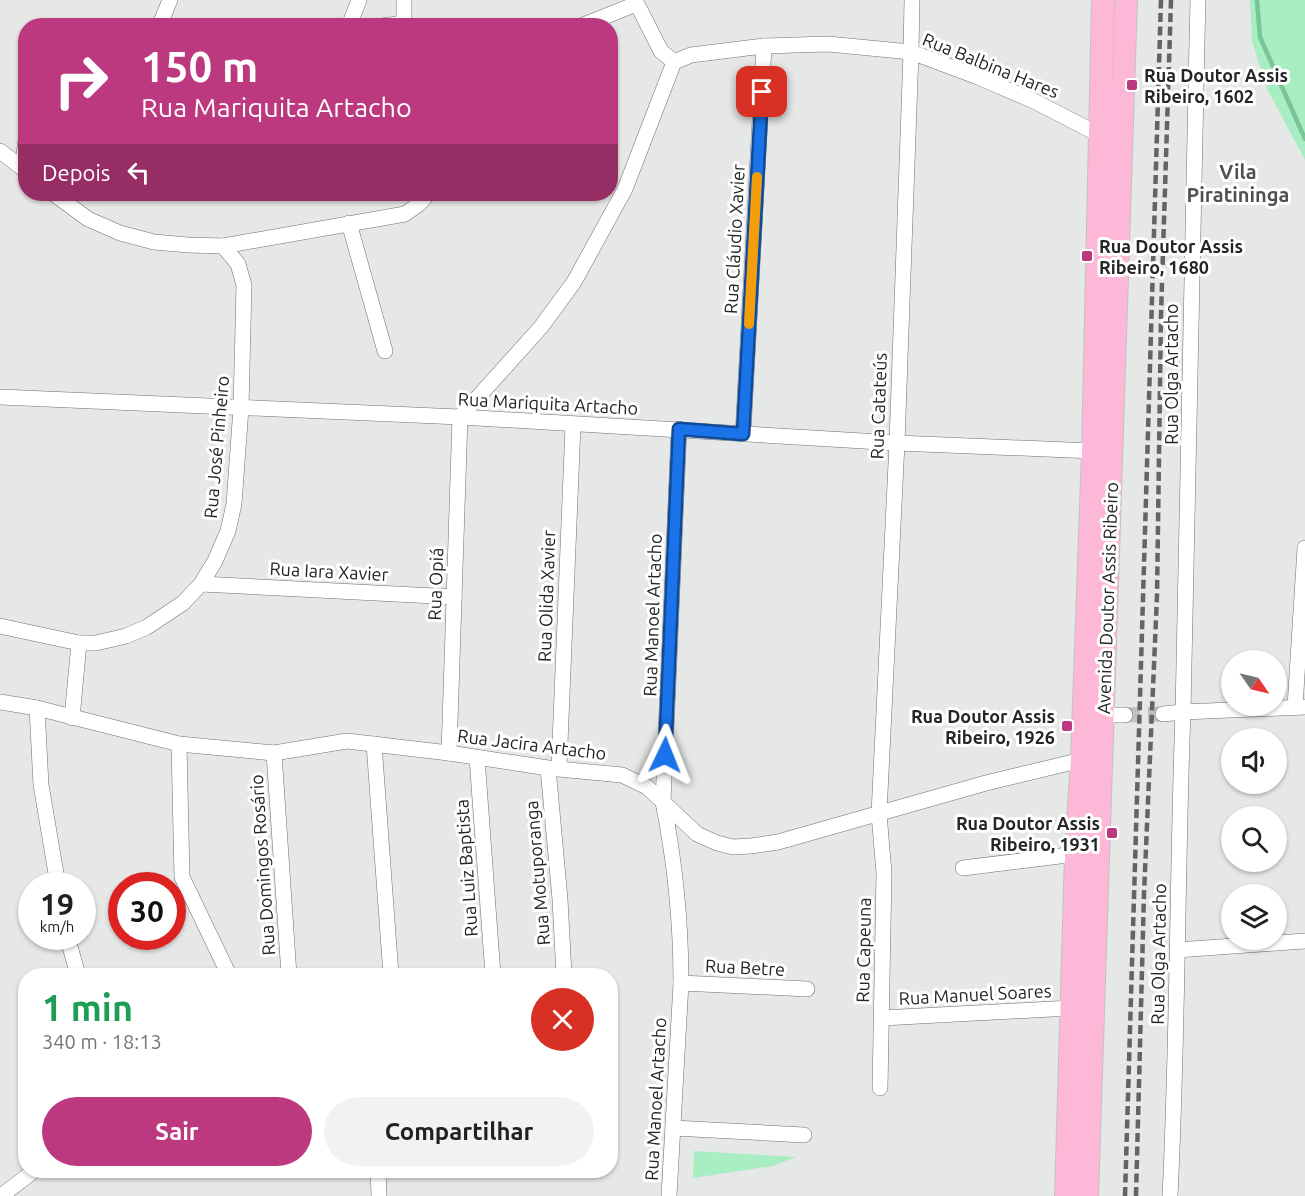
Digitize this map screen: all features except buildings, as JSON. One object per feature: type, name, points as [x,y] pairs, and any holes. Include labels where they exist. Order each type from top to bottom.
[{"type":"main road","name":"Avenida Doutor Assis Ribeiro","points":[[1087,1196],[1093,451],[1102,0]]},
{"type":"main road","name":"Avenida Doutor Assis Ribeiro","points":[[1066,1196],[1076,854],[1092,757],[1102,715],[1126,0]]},
{"type":"main road","points":[[1098,134],[1116,153],[1122,164]]},
{"type":"street","points":[[163,18],[170,0]]},
{"type":"street","points":[[352,18],[359,0]]},
{"type":"street","points":[[404,0],[404,18]]},
{"type":"street","name":"Rua Catateús","points":[[879,814],[897,443],[912,0]]},
{"type":"street","name":"Rua Olga Artacho","points":[[1170,1196],[1175,1101],[1191,443],[1198,0]]},
{"type":"street","points":[[460,417],[541,327],[574,282],[625,189],[674,62],[661,51],[635,2],[599,18]]},
{"type":"street","name":"Rua Balbina Hares","points":[[674,62],[691,55],[764,46],[828,44],[911,52],[978,76],[1036,102],[1098,134]]},
{"type":"street","name":"Rua Cláudio Xavier","points":[[743,434],[764,46]]},
{"type":"street","points":[[0,151],[18,166]]},
{"type":"street","points":[[64,201],[88,219],[120,233],[154,242],[223,246],[405,214],[422,201]]},
{"type":"street","points":[[349,223],[385,351]]},
{"type":"street","name":"Rua José Pinheiro","points":[[0,626],[79,643],[96,643],[126,636],[147,627],[183,603],[201,584],[215,561],[228,531],[234,504],[241,408],[244,285],[238,264],[223,246]]},
{"type":"street","name":"Rua Mariquita Artacho","points":[[0,397],[460,417],[897,443],[1093,451]]},
{"type":"street","name":"Rua Opiá","points":[[449,753],[460,417]]},
{"type":"street","name":"Rua Olida Xavier","points":[[553,768],[573,424]]},
{"type":"street","name":"Rua Manoel Artacho","points":[[669,1196],[681,951],[674,859],[663,802],[679,429]]},
{"type":"street","points":[[1163,714],[1300,707],[1305,548]]},
{"type":"street","name":"Rua Iara Xavier","points":[[201,584],[454,597]]},
{"type":"street","points":[[72,718],[79,643]]},
{"type":"street","name":"Rua Jacira Artacho","points":[[0,702],[37,708],[178,744],[274,753],[347,741],[622,775],[647,787],[697,834],[733,847],[778,842],[986,783],[1092,757]]},
{"type":"street","points":[[37,708],[41,785],[56,872]]},
{"type":"street","points":[[1102,715],[1125,715]]},
{"type":"street","points":[[178,744],[182,877],[226,968]]},
{"type":"street","points":[[374,744],[390,968]]},
{"type":"street","name":"Rua Domingos Rosário","points":[[274,753],[289,968]]},
{"type":"street","name":"Rua Luiz Baptista","points":[[477,758],[492,968]]},
{"type":"street","name":"Rua Motuporanga","points":[[553,768],[564,968]]},
{"type":"street","name":"Rua Capeuna","points":[[879,814],[884,873],[880,1088]]},
{"type":"street","points":[[963,868],[1076,854]]},
{"type":"street","points":[[1177,950],[1305,941]]},
{"type":"street","points":[[71,950],[76,968]]},
{"type":"street","name":"Rua Betre","points":[[681,983],[807,989]]},
{"type":"street","name":"Rua Manuel Soares","points":[[882,1018],[1071,1008]]},
{"type":"street","points":[[674,1128],[804,1135]]},
{"type":"street","points":[[1,1196],[25,1178]]},
{"type":"street","points":[[379,1178],[380,1196]]},
{"type":"green space","points":[[1250,0],[1305,0],[1305,160],[1267,89],[1252,41]]},
{"type":"green space","points":[[694,1151],[796,1157],[773,1166],[693,1178]]},
{"type":"waterway","points":[[1257,0],[1260,37],[1305,139]]},
{"type":"tunnel","points":[[1125,715],[1163,714]]},
{"type":"railway","points":[[1125,1196],[1161,0]]},
{"type":"railway","points":[[1136,1196],[1144,894],[1157,596],[1161,315],[1171,0]]},
{"type":"slow traffic","points":[[749,324],[757,177]]},
{"type":"place","name":"Rua Doutor Assis Ribeiro, 1602","points":[[1132,85]]},
{"type":"place","name":"Rua Doutor Assis Ribeiro, 1680","points":[[1087,256]]},
{"type":"place","name":"Rua Doutor Assis Ribeiro, 1926","points":[[1067,726]]},
{"type":"place","name":"Rua Doutor Assis Ribeiro, 1931","points":[[1112,833]]},
{"type":"district","name":"Vila Piratininga","points":[[1238,182]]},
{"type":"route","points":[[665,755],[679,429],[743,434],[762,92]]}]
